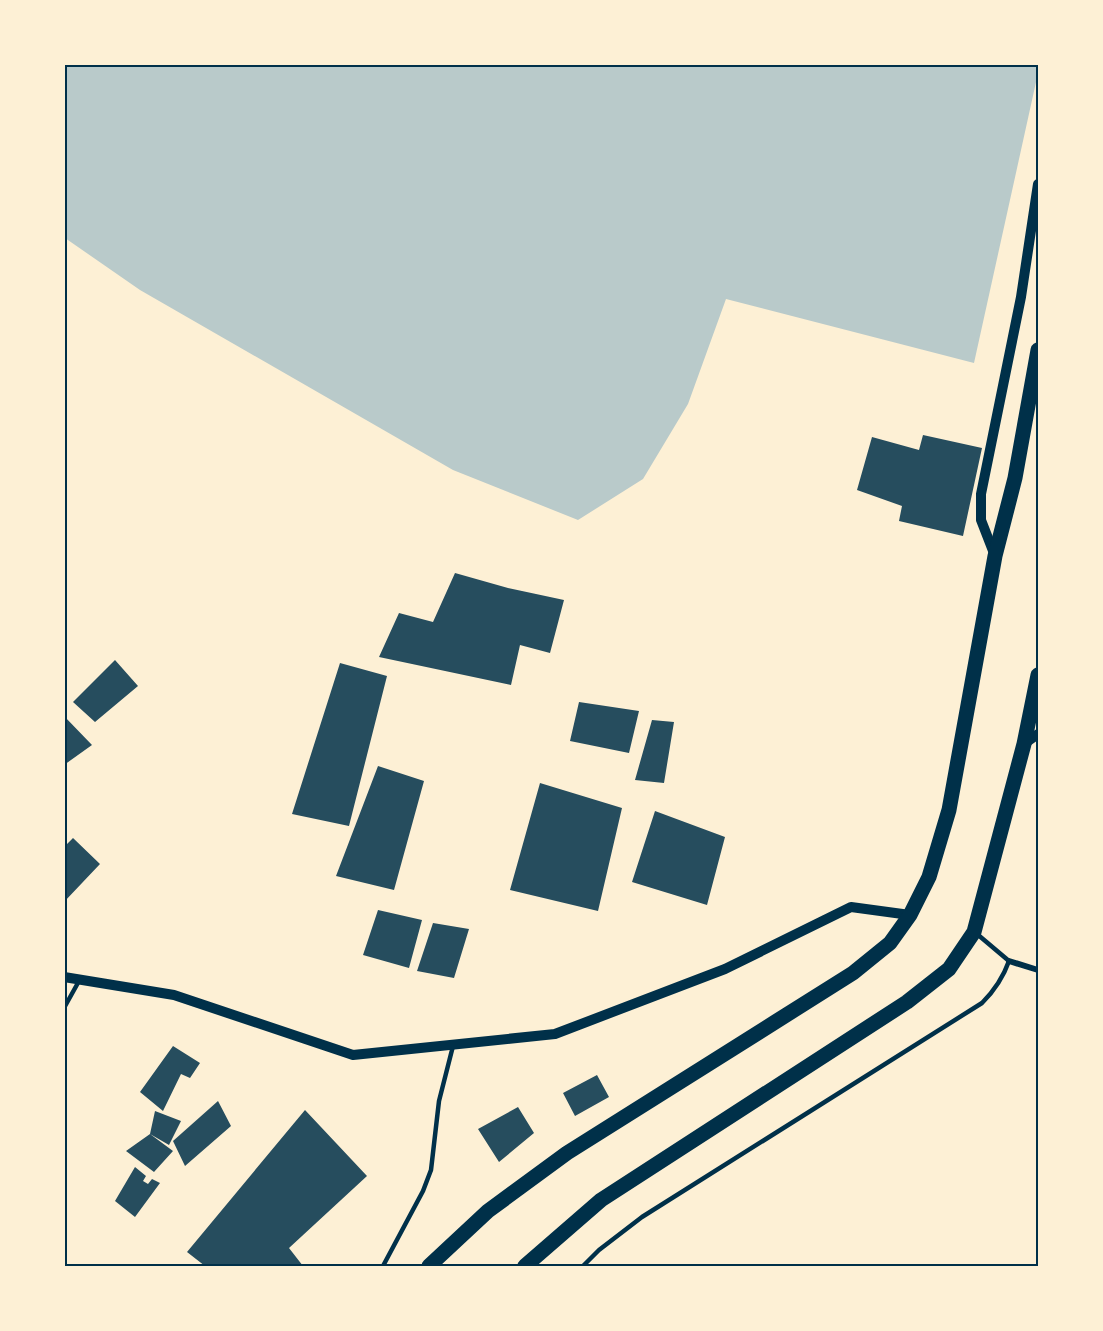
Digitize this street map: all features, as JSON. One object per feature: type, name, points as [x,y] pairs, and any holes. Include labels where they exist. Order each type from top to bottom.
[{"type":"main road","points":[[429,1266],[488,1211],[567,1154],[854,973],[890,943],[910,915],[929,877],[949,810],[995,556],[1015,478],[1038,350]]},
{"type":"main road","points":[[525,1266],[601,1200],[907,1002],[949,969],[974,932],[1024,744],[1037,680]]},
{"type":"street","points":[[995,556],[981,520],[981,494],[1021,297],[1038,184]]},
{"type":"street","points":[[1024,744],[1038,734]]},
{"type":"street","points":[[64,977],[174,995],[353,1054],[555,1034],[725,969],[851,907],[910,915]]},
{"type":"street","points":[[1009,961],[1038,970]]},
{"type":"lane","points":[[583,1266],[599,1250],[642,1217],[982,1003],[995,990],[1004,976],[1009,961],[974,932]]},
{"type":"lane","points":[[64,1008],[80,980]]},
{"type":"lane","points":[[383,1266],[423,1191],[431,1170],[439,1101],[454,1044]]},
{"type":"shaded area","points":[[65,64],[1038,64],[1038,73],[974,363],[726,299],[688,404],[643,479],[578,520],[453,470],[140,290],[65,238]]},
{"type":"building","points":[[923,435],[982,448],[963,536],[899,521],[902,506],[857,490],[872,437],[919,450]]},
{"type":"building","points":[[455,573],[508,588],[564,600],[550,653],[520,645],[511,685],[379,657],[399,613],[433,622]]},
{"type":"building","points":[[115,660],[138,686],[95,722],[73,702]]},
{"type":"building","points":[[340,663],[387,676],[349,826],[292,814]]},
{"type":"building","points":[[579,702],[639,711],[629,753],[570,741]]},
{"type":"building","points":[[64,716],[92,745],[64,765]]},
{"type":"building","points":[[652,720],[674,722],[664,783],[635,780]]},
{"type":"building","points":[[378,766],[424,781],[394,890],[336,876]]},
{"type":"building","points":[[540,783],[622,808],[598,911],[510,890]]},
{"type":"building","points":[[655,811],[725,837],[707,905],[632,882]]},
{"type":"building","points":[[73,838],[100,864],[64,902],[64,847]]},
{"type":"building","points":[[378,910],[422,920],[409,968],[363,955]]},
{"type":"building","points":[[433,923],[469,929],[454,978],[417,971]]},
{"type":"building","points":[[173,1046],[200,1063],[190,1078],[181,1074],[163,1111],[140,1092]]},
{"type":"building","points":[[597,1075],[609,1097],[575,1116],[563,1093]]},
{"type":"building","points":[[218,1101],[231,1126],[185,1166],[173,1141]]},
{"type":"building","points":[[518,1107],[534,1133],[499,1162],[478,1129]]},
{"type":"building","points":[[305,1110],[367,1176],[289,1248],[303,1266],[205,1266],[187,1252]]},
{"type":"building","points":[[155,1111],[181,1121],[169,1145],[150,1134]]},
{"type":"building","points":[[150,1134],[173,1151],[154,1172],[126,1151]]},
{"type":"building","points":[[135,1167],[146,1176],[143,1181],[148,1184],[152,1179],[160,1183],[135,1217],[115,1201]]}]
